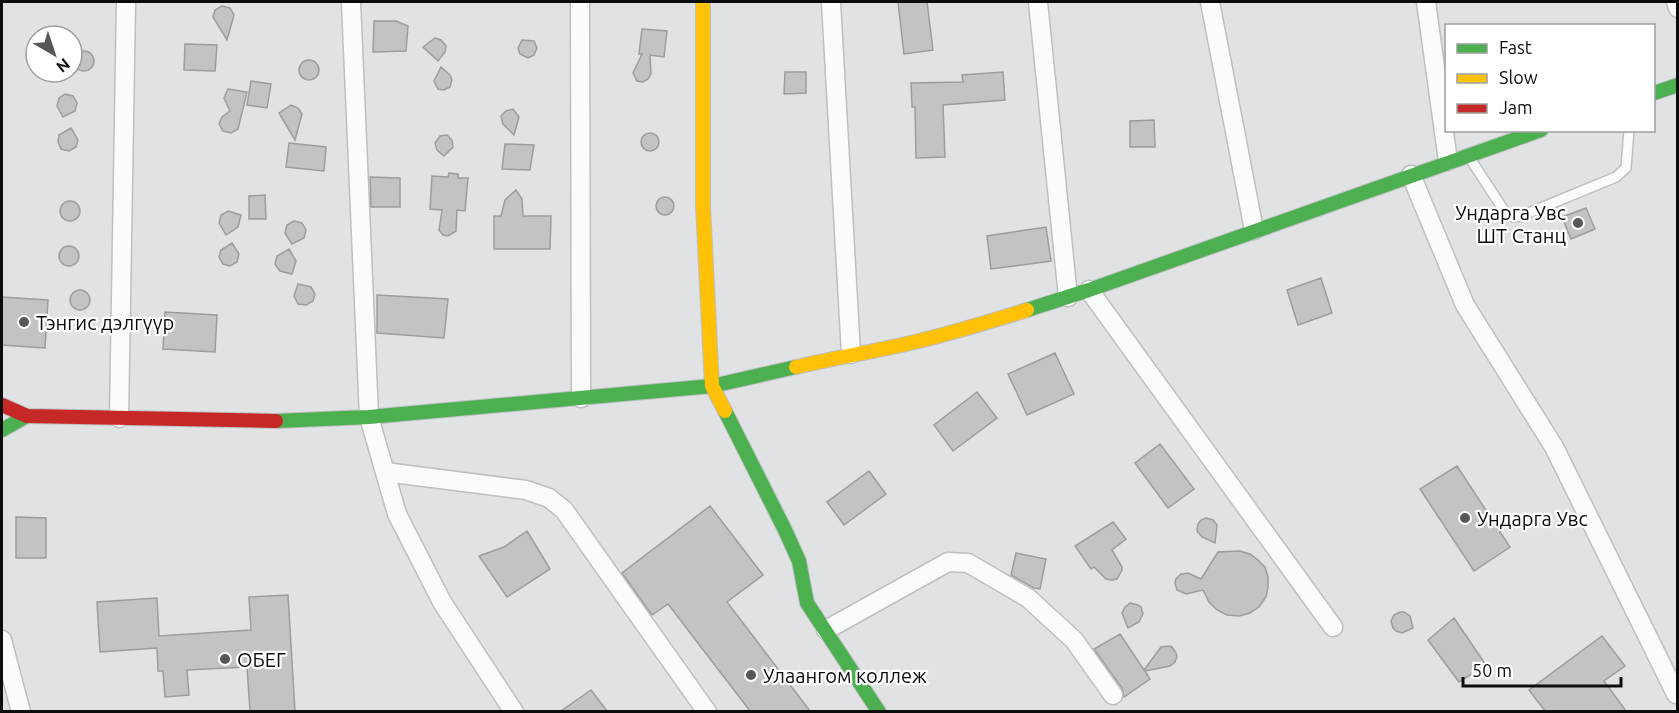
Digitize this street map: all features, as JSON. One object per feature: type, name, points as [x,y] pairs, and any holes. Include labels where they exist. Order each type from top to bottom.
[{"type":"street","points":[[119,418],[126,2]]},
{"type":"street","points":[[351,2],[369,417],[398,514],[442,602],[514,711]]},
{"type":"street","points":[[580,2],[581,398]]},
{"type":"street","points":[[703,2],[703,205],[712,386],[800,561],[807,603],[879,711]]},
{"type":"street","points":[[831,2],[851,354]]},
{"type":"street","points":[[1038,2],[1068,297]]},
{"type":"street","points":[[1210,2],[1254,231]]},
{"type":"street","points":[[1426,2],[1448,161]]},
{"type":"street","points":[[1676,2],[1677,8]]},
{"type":"street","points":[[1655,92],[1677,85]]},
{"type":"street","points":[[2,405],[27,416],[290,421],[369,417],[712,386],[921,340],[986,323],[1089,291],[1448,161],[1536,132]]},
{"type":"street","points":[[1410,175],[1465,305],[1554,447],[1676,694]]},
{"type":"street","points":[[1089,291],[1333,627]]},
{"type":"street","points":[[2,430],[27,416]]},
{"type":"street","points":[[385,472],[526,490],[549,498],[564,510],[706,711]]},
{"type":"street","points":[[826,630],[948,562],[968,563],[1036,605],[1074,640],[1113,695]]},
{"type":"street","points":[[2,640],[21,711]]},
{"type":"lane","points":[[1468,155],[1507,215],[1521,216],[1617,177],[1626,168],[1629,132]]},
{"type":"building","points":[[898,2],[927,2],[933,50],[904,54]]},
{"type":"building","points":[[222,6],[230,8],[234,15],[227,40],[213,17],[215,10]]},
{"type":"building","points":[[374,21],[396,21],[408,26],[406,51],[373,52]]},
{"type":"building","points":[[642,29],[667,31],[664,57],[650,55],[651,74],[643,82],[637,81],[633,73],[642,54],[639,54]]},
{"type":"building","points":[[435,38],[441,40],[446,46],[445,52],[438,61],[423,47]]},
{"type":"building","points":[[522,40],[534,41],[537,48],[534,55],[528,58],[520,54],[518,48]]},
{"type":"building","points":[[185,44],[217,45],[215,71],[184,70]]},
{"type":"building","points":[[84,51],[93,57],[93,65],[84,71]]},
{"type":"building","points":[[309,60],[316,63],[319,70],[316,77],[309,80],[302,77],[299,70],[302,63]]},
{"type":"building","points":[[441,67],[452,80],[450,87],[444,90],[438,89],[434,81]]},
{"type":"building","points":[[785,72],[806,72],[806,93],[784,94]]},
{"type":"building","points":[[1003,72],[1005,100],[943,105],[945,157],[916,158],[915,107],[912,107],[911,83],[963,82],[962,75]]},
{"type":"building","points":[[251,81],[271,84],[267,108],[247,105]]},
{"type":"building","points":[[228,89],[247,92],[238,129],[231,133],[223,131],[219,124],[222,117],[230,111],[224,98]]},
{"type":"building","points":[[65,94],[73,96],[77,103],[75,111],[63,117],[57,106],[59,98]]},
{"type":"building","points":[[291,105],[298,108],[302,114],[295,140],[279,113]]},
{"type":"building","points":[[513,109],[519,117],[514,135],[503,124],[501,116]]},
{"type":"building","points":[[1154,120],[1155,147],[1130,147],[1130,121]]},
{"type":"building","points":[[71,128],[78,140],[76,147],[69,151],[61,149],[58,142],[59,135]]},
{"type":"building","points":[[650,133],[656,136],[659,142],[656,148],[650,151],[644,148],[641,142],[644,136]]},
{"type":"building","points":[[447,135],[452,140],[453,147],[444,156],[437,150],[435,143],[440,136]]},
{"type":"building","points":[[289,143],[326,147],[324,171],[286,167]]},
{"type":"building","points":[[505,144],[534,145],[530,170],[502,169]]},
{"type":"building","points":[[449,173],[458,174],[458,178],[468,178],[465,211],[457,210],[456,231],[448,236],[443,235],[439,230],[442,210],[430,209],[432,176],[448,177]]},
{"type":"building","points":[[370,177],[400,178],[400,207],[371,207]]},
{"type":"building","points":[[516,190],[522,199],[523,216],[551,216],[550,249],[494,249],[494,216],[501,216],[505,200]]},
{"type":"building","points":[[265,195],[266,219],[249,219],[249,196]]},
{"type":"building","points":[[665,197],[671,200],[674,206],[671,212],[665,215],[659,212],[656,206],[659,200]]},
{"type":"building","points":[[70,201],[77,204],[80,211],[77,218],[70,221],[63,218],[60,211],[63,204]]},
{"type":"building","name":"Ундарга Увс ШТ Станц","points":[[1586,208],[1595,229],[1571,239],[1562,217]]},
{"type":"building","points":[[228,211],[241,215],[238,227],[226,235],[219,223],[221,215]]},
{"type":"building","points":[[294,221],[302,223],[306,230],[304,238],[292,244],[285,233],[287,225]]},
{"type":"building","points":[[1046,227],[1051,261],[991,269],[987,236]]},
{"type":"building","points":[[232,243],[239,254],[237,262],[230,266],[223,264],[219,257],[221,250]]},
{"type":"building","points":[[69,246],[76,249],[79,256],[76,263],[69,266],[62,263],[59,256],[62,249]]},
{"type":"building","points":[[289,249],[296,261],[292,274],[280,271],[275,264],[277,256]]},
{"type":"building","points":[[1321,278],[1332,313],[1298,325],[1287,290]]},
{"type":"building","points":[[298,284],[311,287],[315,294],[313,301],[306,305],[298,304],[294,296]]},
{"type":"building","points":[[80,290],[87,293],[90,300],[87,307],[80,310],[73,307],[70,300],[73,293]]},
{"type":"building","points":[[377,295],[448,299],[444,338],[377,333]]},
{"type":"building","name":"Тэнгис дэлгүүр","points":[[2,297],[48,300],[45,348],[2,345]]},
{"type":"building","points":[[165,312],[217,315],[215,352],[163,349]]},
{"type":"building","points":[[1055,353],[1074,394],[1027,415],[1008,374]]},
{"type":"building","points":[[977,392],[997,418],[953,451],[934,425]]},
{"type":"building","points":[[1160,444],[1194,489],[1168,508],[1135,463]]},
{"type":"building","name":"Ундарга Увс","points":[[1457,466],[1510,547],[1474,571],[1420,489]]},
{"type":"building","points":[[869,471],[886,494],[844,525],[827,502]]},
{"type":"building","points":[[710,506],[763,575],[727,602],[810,711],[750,711],[668,604],[652,615],[622,573]]},
{"type":"building","points":[[16,517],[46,518],[46,558],[16,558]]},
{"type":"building","points":[[1206,518],[1213,520],[1217,525],[1215,543],[1202,537],[1197,531],[1198,524]]},
{"type":"building","points":[[1113,522],[1126,539],[1112,550],[1122,570],[1117,579],[1112,580],[1106,579],[1094,567],[1091,569],[1075,546]]},
{"type":"building","points":[[527,531],[550,569],[507,597],[479,556],[504,547]]},
{"type":"building","points":[[1240,551],[1258,560],[1265,567],[1268,577],[1266,597],[1259,607],[1250,613],[1239,616],[1227,615],[1217,610],[1209,602],[1203,590],[1186,594],[1177,590],[1176,579],[1181,574],[1188,573],[1201,579],[1218,552]]},
{"type":"building","points":[[1016,553],[1046,559],[1040,589],[1011,575]]},
{"type":"building","name":"ОБЕГ","points":[[288,595],[295,711],[250,711],[247,667],[187,670],[189,695],[165,697],[163,671],[158,671],[157,648],[100,652],[97,602],[157,598],[159,636],[251,630],[249,597]]},
{"type":"building","points":[[1130,603],[1141,607],[1143,614],[1139,622],[1128,628],[1122,613]]},
{"type":"building","points":[[1400,612],[1410,616],[1413,628],[1402,633],[1393,628],[1391,621],[1394,615]]},
{"type":"building","points":[[1454,618],[1486,665],[1459,682],[1428,640]]},
{"type":"building","points":[[1120,634],[1144,670],[1161,647],[1172,647],[1177,657],[1170,666],[1145,671],[1150,679],[1124,697],[1122,688],[1094,649]]},
{"type":"building","points":[[1602,636],[1625,666],[1604,681],[1626,711],[1545,711],[1529,690]]},
{"type":"building","points":[[591,690],[607,711],[561,711]]},
{"type":"traffic: fast","points":[[1655,93],[1678,85]]},
{"type":"traffic: fast","points":[[1027,310],[1535,132]]},
{"type":"traffic: fast","points":[[276,421],[369,417],[712,386],[796,367]]},
{"type":"traffic: fast","points":[[725,411],[799,561],[807,603],[879,712]]},
{"type":"traffic: fast","points":[[2,430],[27,416]]},
{"type":"traffic: slow","points":[[703,2],[703,205],[712,386],[725,411]]},
{"type":"traffic: slow","points":[[796,367],[925,339],[1027,310]]},
{"type":"traffic: jam","points":[[2,405],[27,416],[276,421]]},
{"type":"place","name":"Ундарга Увс ШТ Станц","points":[[1578,223]]},
{"type":"place","name":"Тэнгис дэлгүүр","points":[[24,322]]},
{"type":"place","name":"Ундарга Увс","points":[[1465,518]]},
{"type":"place","name":"ОБЕГ","points":[[225,659]]},
{"type":"place","name":"Улаангом коллеж","points":[[751,675]]}]
